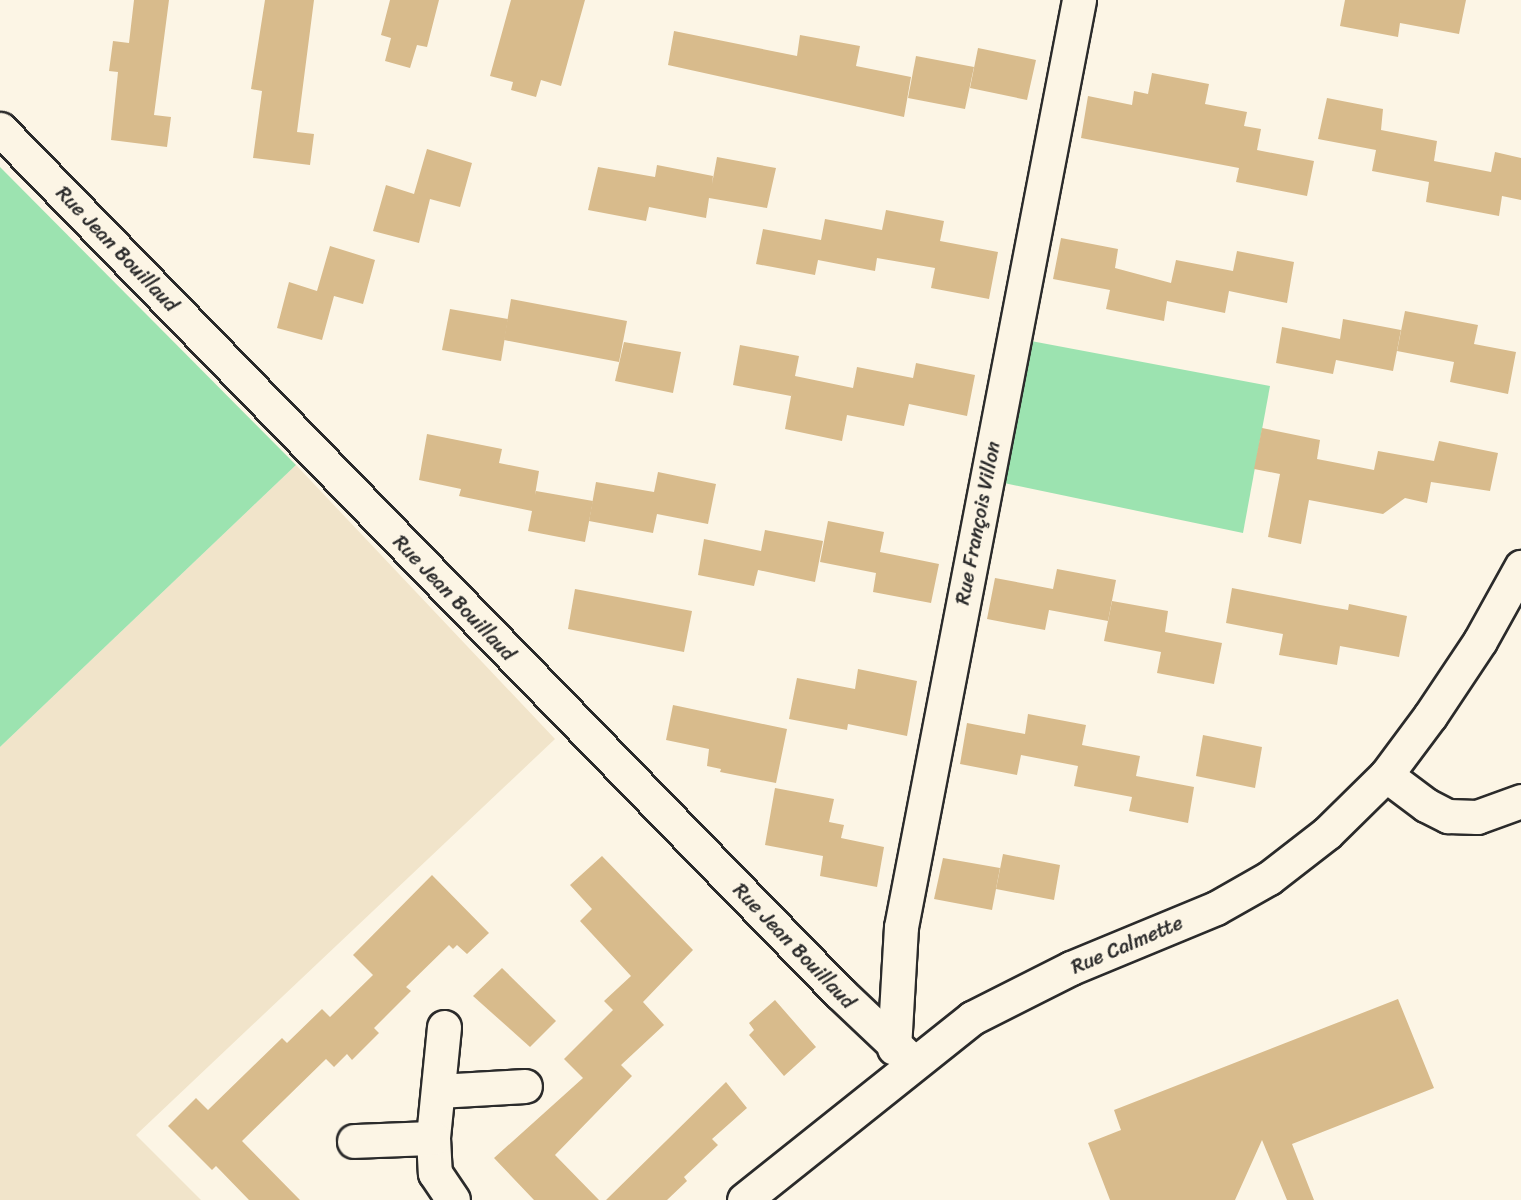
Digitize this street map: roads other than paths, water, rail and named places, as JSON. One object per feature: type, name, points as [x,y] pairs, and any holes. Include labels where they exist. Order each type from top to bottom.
[{"type":"street","name":"Rue François Villon","points":[[904,1055],[901,927],[1079,0]]},
{"type":"street","name":"Rue Jean Bouillaud","points":[[0,129],[904,1055]]},
{"type":"street","name":"Rue Calmette","points":[[744,1200],[904,1055],[1071,968],[1216,908],[1269,878],[1327,833],[1386,775],[1480,641],[1521,567]]},
{"type":"street","points":[[1386,775],[1426,805],[1448,816],[1477,818],[1521,801]]},
{"type":"street","points":[[444,1027],[433,1138],[435,1173],[453,1200]]},
{"type":"street","points":[[438,1091],[525,1086]]},
{"type":"street","points":[[354,1141],[433,1138]]}]
